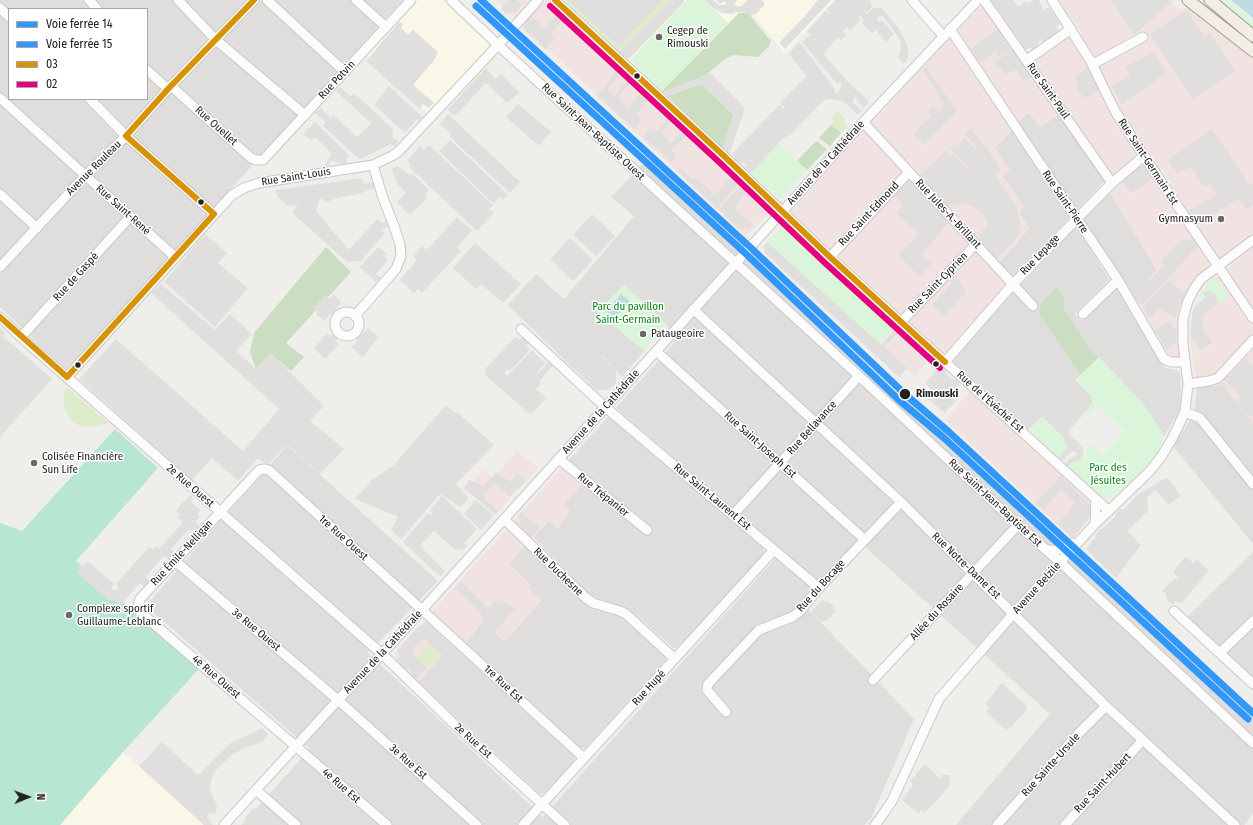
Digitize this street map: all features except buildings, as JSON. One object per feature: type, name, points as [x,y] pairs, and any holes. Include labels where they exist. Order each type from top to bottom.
[{"type":"main road","points":[[1188,0],[1253,51]]},
{"type":"main road","points":[[1210,0],[1253,36]]},
{"type":"street","points":[[89,0],[97,8]]},
{"type":"street","points":[[178,0],[216,40],[305,115]]},
{"type":"street","name":"Avenue Rouleau","points":[[0,267],[254,0]]},
{"type":"street","points":[[267,0],[345,72]]},
{"type":"street","points":[[356,0],[386,27]]},
{"type":"street","name":"Rue Potvin","points":[[263,160],[411,0]]},
{"type":"street","name":"Rue Saint-Jean-Baptiste Ouest","points":[[451,0],[735,263]]},
{"type":"street","name":"Rue Saint-Louis","points":[[67,377],[232,195],[244,188],[259,183],[373,165],[382,162],[399,151],[538,0]]},
{"type":"street","name":"Rue de l'Évêché Est","points":[[555,0],[830,257],[945,362],[968,381],[1109,511]]},
{"type":"street","points":[[912,0],[944,37]]},
{"type":"street","name":"Avenue de la Cathédrale","points":[[224,825],[295,746],[422,610],[863,122],[978,0]]},
{"type":"street","name":"Rue Saint-Paul","points":[[984,0],[1112,183]]},
{"type":"street","name":"Rue Saint-Germain Est","points":[[1052,0],[1093,64],[1115,111],[1253,318]]},
{"type":"street","points":[[0,8],[8,16]]},
{"type":"street","name":"Rue Saint-Pierre","points":[[950,29],[1118,280],[1164,359],[1171,362],[1185,362]]},
{"type":"street","points":[[1027,60],[1071,29]]},
{"type":"street","points":[[1093,64],[1143,37]]},
{"type":"street","name":"Rue Ouellet","points":[[148,71],[252,158],[256,160],[263,160]]},
{"type":"street","name":"Rue Saint-René","points":[[0,98],[175,257]]},
{"type":"street","points":[[91,100],[126,136],[214,214]]},
{"type":"street","name":"Rue Jules-A.-Brillant","points":[[863,122],[1033,306]]},
{"type":"street","name":"Rue Lepage","points":[[945,362],[1012,284],[1112,183],[1144,156]]},
{"type":"street","points":[[355,316],[396,269],[401,256],[400,244],[382,198],[373,165]]},
{"type":"street","name":"Rue Saint-Edmond","points":[[830,257],[908,172]]},
{"type":"street","points":[[0,194],[37,228]]},
{"type":"street","name":"Rue de Gaspé","points":[[21,337],[130,217]]},
{"type":"street","name":"Avenue Belzile","points":[[875,825],[888,807],[898,788],[939,699],[1060,562],[1095,524],[1150,471],[1161,457],[1172,439],[1185,412],[1188,384],[1183,343],[1183,319],[1188,301],[1201,279],[1253,240]]},
{"type":"street","name":"Rue Saint-Cyprien","points":[[901,322],[976,244]]},
{"type":"street","name":"Rue Saint-Jean-Baptiste Est","points":[[735,263],[859,376],[1018,525],[1060,562],[1253,743]]},
{"type":"street","points":[[1083,314],[1118,280]]},
{"type":"street","name":"Rue Notre-Dame Est","points":[[693,309],[900,502],[1142,741],[1235,825]]},
{"type":"street","name":"2e Rue Ouest","points":[[0,317],[382,654]]},
{"type":"street","name":"Rue Saint-Laurent Est","points":[[520,329],[605,407],[819,588]]},
{"type":"street","points":[[1188,384],[1218,378],[1253,340]]},
{"type":"street","name":"Rue Saint-Joseph Est","points":[[656,352],[864,539]]},
{"type":"street","name":"Rue Bellavance","points":[[733,515],[859,376]]},
{"type":"street","points":[[1185,412],[1200,418],[1253,484]]},
{"type":"street","name":"Rue Trépanier","points":[[559,459],[647,530]]},
{"type":"street","name":"Rue Émile-Nelligan","points":[[138,606],[140,599],[174,560],[258,470],[264,469]]},
{"type":"street","name":"1re Rue Ouest","points":[[264,469],[269,470],[422,610]]},
{"type":"street","points":[[1095,524],[1096,499]]},
{"type":"street","name":"Rue du Bocage","points":[[726,712],[707,690],[708,684],[759,630],[792,617],[799,612],[819,588],[900,502]]},
{"type":"street","name":"Rue Duchesne","points":[[504,519],[586,598],[593,603],[626,614],[675,659]]},
{"type":"street","name":"Allée du Rosaire","points":[[873,680],[1018,525]]},
{"type":"street","points":[[1046,550],[1063,550],[1085,536]]},
{"type":"street","name":"Rue Hupé","points":[[523,825],[774,550]]},
{"type":"street","name":"3e Rue Ouest","points":[[174,560],[338,700]]},
{"type":"street","name":"4e Rue Ouest","points":[[138,606],[140,612],[295,746]]},
{"type":"street","name":"1re Rue Est","points":[[422,610],[584,758]]},
{"type":"street","points":[[1174,611],[1253,684]]},
{"type":"street","points":[[1220,653],[1253,621]]},
{"type":"street","name":"2e Rue Est","points":[[382,654],[453,723],[565,825]]},
{"type":"street","name":"3e Rue Est","points":[[338,700],[477,825]]},
{"type":"street","name":"Rue Sainte-Ursule","points":[[997,825],[1079,733],[1106,706]]},
{"type":"street","name":"Rue Saint-Hubert","points":[[1065,825],[1142,741]]},
{"type":"street","name":"4e Rue Est","points":[[295,746],[387,825]]},
{"type":"street","points":[[256,790],[296,825]]},
{"type":"shaded area","points":[[0,0],[403,0],[66,370],[0,307]]},
{"type":"shaded area","points":[[411,0],[451,0],[498,45],[431,116],[363,52]]},
{"type":"shaded area","points":[[496,0],[548,0],[774,208],[746,237]]},
{"type":"shaded area","points":[[508,0],[516,0],[521,4],[516,13],[510,12],[507,14],[501,9]]},
{"type":"shaded area","name":"Cegep de Rimouski","points":[[564,0],[834,0],[785,53],[753,15],[751,16],[748,13],[739,13],[662,91]]},
{"type":"shaded area","points":[[568,0],[663,0],[619,47]]},
{"type":"shaded area","points":[[670,0],[684,0],[684,2],[628,60],[619,52]]},
{"type":"shaded area","points":[[705,0],[713,0],[719,5],[725,5],[726,3],[724,1],[720,4],[716,0],[737,0],[734,4],[736,6],[742,6],[747,0],[762,0],[765,4],[755,15],[754,14],[751,16],[748,13],[722,13],[713,8]]},
{"type":"shaded area","points":[[818,0],[831,0],[785,49],[779,43]]},
{"type":"shaded area","points":[[836,0],[872,0],[870,2],[873,6],[867,13],[864,9],[863,10],[867,14],[873,8],[882,8],[900,30],[908,47],[908,58],[903,64],[898,57],[901,50],[900,40],[883,16],[879,16],[877,19],[878,23],[882,20],[894,34],[886,42],[876,30],[872,33],[862,23],[864,20],[859,14],[858,16],[861,19],[850,31],[847,27],[843,31],[846,35],[841,40],[838,37],[823,54],[869,102],[864,108],[841,82],[837,84],[802,42],[810,35],[807,31],[826,11],[829,14],[831,13],[827,10]]},
{"type":"shaded area","points":[[991,0],[1013,0],[1018,7],[1026,1],[1028,3],[1033,0],[1040,0],[1039,2],[1044,10],[1049,7],[1060,24],[1056,27],[1059,31],[1044,43],[1042,40],[1037,43],[1040,47],[1034,51],[1031,47],[1026,50]]},
{"type":"shaded area","points":[[1056,0],[1173,0],[1171,3],[1178,9],[1190,8],[1200,16],[1207,25],[1225,34],[1253,56],[1253,233],[1222,256],[1216,256],[1204,237],[1199,233],[1163,170],[1157,166],[1114,100],[1099,68],[1100,65],[1104,62],[1108,63],[1149,40],[1144,29],[1094,58],[1081,38],[1082,34]]},
{"type":"shaded area","points":[[1110,0],[1168,0],[1170,3],[1134,35]]},
{"type":"shaded area","points":[[982,6],[1060,114],[1040,128],[1029,113],[1018,121],[957,35],[957,31]]},
{"type":"shaded area","points":[[1186,10],[1204,37],[1210,33],[1235,71],[1193,99],[1150,34]]},
{"type":"shaded area","points":[[558,15],[563,19],[550,34],[554,38],[545,49],[538,42],[541,37],[537,41],[523,29],[527,20],[531,16],[541,24],[540,27],[543,29]]},
{"type":"shaded area","points":[[399,22],[403,24],[401,28],[408,35],[413,30],[438,52],[434,60],[413,85],[434,103],[429,108],[423,104],[420,109],[366,61]]},
{"type":"shaded area","points":[[998,29],[1011,49],[999,57],[996,52],[980,62],[971,49]]},
{"type":"shaded area","points":[[1070,33],[1137,150],[1138,156],[1113,177],[1031,62]]},
{"type":"shaded area","points":[[950,38],[1013,130],[995,148],[1010,170],[1002,176],[1024,207],[1019,212],[1029,229],[992,268],[1007,286],[945,354],[790,212]]},
{"type":"shaded area","points":[[799,42],[835,89],[834,93],[839,92],[842,83],[854,97],[853,103],[860,109],[863,109],[858,115],[843,101],[831,99],[824,100],[790,135],[783,138],[751,173],[744,168],[746,165],[743,162],[741,164],[732,154],[779,105],[784,109],[785,108],[780,103],[806,77],[809,80],[789,54]]},
{"type":"shaded area","points":[[1012,50],[1032,76],[1024,82],[1016,70],[1005,74],[995,62]]},
{"type":"shaded area","points":[[1153,52],[1166,73],[1122,104],[1111,86],[1130,76],[1126,67]]},
{"type":"shaded area","points":[[1089,66],[1100,90],[1084,98],[1076,86],[1078,83],[1074,78]]},
{"type":"shaded area","points":[[926,67],[957,111],[924,145],[913,134],[931,116],[928,112],[933,107],[939,112],[945,105],[923,71]]},
{"type":"shaded area","points":[[486,68],[495,79],[501,73],[519,93],[507,103],[486,83],[455,116],[447,110]]},
{"type":"shaded area","points":[[617,70],[621,74],[607,90],[614,96],[629,79],[632,82],[618,96],[622,100],[621,102],[628,108],[642,91],[650,98],[637,114],[641,119],[636,130],[597,96]]},
{"type":"shaded area","points":[[710,73],[745,108],[729,155],[722,148],[734,114],[701,85],[668,96],[663,92]]},
{"type":"shaded area","points":[[389,86],[422,117],[419,121],[417,119],[405,133],[374,105]]},
{"type":"shaded area","points":[[340,87],[350,96],[355,94],[393,129],[392,137],[399,141],[394,146],[391,144],[359,159],[323,126],[326,122],[315,113],[321,108],[330,118],[333,115],[357,137],[371,123],[336,91]]},
{"type":"shaded area","points":[[518,104],[551,132],[539,146],[506,117]]},
{"type":"shaded area","points":[[1029,113],[1060,114],[1105,181],[1078,209],[1076,209],[1018,121]]},
{"type":"shaded area","points":[[448,114],[520,182],[510,193],[449,136],[451,134],[440,124]]},
{"type":"shaded area","points":[[669,117],[672,120],[662,132],[671,144],[685,129],[689,133],[671,150],[676,156],[672,162],[643,137],[651,127],[657,132]]},
{"type":"shaded area","points":[[315,122],[349,155],[346,159],[347,163],[339,164],[331,161],[328,166],[323,167],[331,153],[316,137],[311,140],[303,134]]},
{"type":"shaded area","points":[[971,128],[994,158],[1000,170],[995,176],[1017,208],[1021,225],[1019,235],[996,260],[978,236],[987,225],[987,220],[981,212],[973,206],[961,204],[949,206],[920,175],[946,151],[948,154],[952,154],[971,172],[950,148],[954,144],[957,146],[965,138],[988,162],[965,134]]},
{"type":"shaded area","points":[[1212,129],[1249,185],[1253,183],[1253,205],[1246,209],[1239,198],[1197,225],[1189,211],[1217,195],[1210,184],[1204,187],[1191,167],[1177,173],[1168,160]]},
{"type":"shaded area","points":[[1013,130],[1071,216],[1014,276],[999,262],[1029,229],[1019,212],[1024,207],[1002,175],[1009,170],[994,148]]},
{"type":"shaded area","points":[[450,140],[508,195],[503,200],[499,197],[493,203],[439,151]]},
{"type":"shaded area","points":[[429,145],[493,205],[489,209],[494,213],[477,231],[409,167],[411,165],[407,161],[420,146],[424,150]]},
{"type":"shaded area","points":[[653,154],[1253,716],[1253,813],[1244,825],[956,825],[1050,714],[864,546],[808,609],[914,719],[871,818],[864,825],[241,825],[310,749],[146,606],[287,445],[438,581],[368,653],[543,817],[782,551],[616,408],[675,342],[666,324],[624,285],[598,312],[644,351],[622,377],[601,354],[599,357],[593,352],[575,370],[508,305],[536,274],[564,299],[634,216],[611,197]]},
{"type":"shaded area","points":[[1144,164],[1209,262],[1206,271],[1191,288],[1181,359],[1172,358],[1169,355],[1134,296],[1157,270],[1109,191],[1117,183]]},
{"type":"shaded area","points":[[1140,165],[1146,167],[1153,178],[1132,193],[1121,181]]},
{"type":"shaded area","points":[[398,166],[409,175],[412,173],[429,190],[425,194],[428,197],[410,215],[397,202],[406,193],[397,183],[391,169]]},
{"type":"shaded area","points":[[681,168],[693,180],[696,178],[715,195],[734,174],[742,180],[717,208],[677,171]]},
{"type":"shaded area","points":[[362,178],[364,184],[373,182],[375,188],[367,189],[363,193],[336,198],[327,202],[320,198],[316,211],[349,250],[377,219],[382,223],[386,221],[388,227],[381,230],[385,233],[361,261],[347,262],[292,213],[298,205],[288,206],[278,197],[275,190]]},
{"type":"shaded area","points":[[907,179],[949,222],[922,254],[931,264],[919,276],[898,255],[919,234],[896,213],[904,205],[893,194]]},
{"type":"shaded area","points":[[745,185],[749,188],[735,207],[735,210],[752,224],[750,228],[745,226],[741,230],[719,209],[738,188],[741,190]]},
{"type":"shaded area","points":[[1109,191],[1157,270],[1134,296],[1083,220],[1083,218]]},
{"type":"shaded area","points":[[592,214],[615,236],[596,256],[573,235]]},
{"type":"shaded area","points":[[457,217],[472,231],[457,247],[461,251],[422,293],[418,289],[414,293],[400,280],[417,260],[413,256],[422,246],[427,250]]},
{"type":"shaded area","points":[[649,229],[656,236],[631,269],[655,291],[645,304],[613,274]]},
{"type":"shaded area","points":[[1074,229],[1080,231],[1109,279],[1075,314],[1082,321],[1116,287],[1165,368],[1176,370],[1180,373],[1181,402],[1179,412],[1164,436],[1158,425],[1076,379],[1076,381],[1043,417],[1041,417],[1029,430],[953,361],[963,347],[1000,306]]},
{"type":"shaded area","points":[[679,233],[683,237],[659,269],[643,256],[660,236],[669,243]]},
{"type":"shaded area","points":[[205,234],[227,253],[218,263],[248,288],[215,327],[164,282]]},
{"type":"shaded area","points":[[1191,237],[1198,246],[1143,305],[1140,302],[1138,303],[1134,296],[1164,265],[1161,261],[1183,238],[1187,242]]},
{"type":"shaded area","points":[[570,238],[593,260],[573,281],[550,259]]},
{"type":"shaded area","points":[[767,242],[879,343],[882,344],[898,325],[902,330],[885,347],[907,368],[899,377],[765,253],[764,246]]},
{"type":"shaded area","points":[[475,243],[521,284],[503,303],[481,284],[476,289],[453,268]]},
{"type":"shaded area","points":[[378,247],[387,254],[384,256],[388,260],[376,274],[381,278],[376,282],[360,267]]},
{"type":"shaded area","points":[[1253,248],[1253,423],[1223,385],[1197,387],[1190,328],[1193,313],[1201,293],[1212,280]]},
{"type":"shaded area","points":[[674,265],[686,275],[672,291],[663,278]]},
{"type":"shaded area","points":[[954,273],[966,292],[944,316],[932,305],[952,283],[949,278]]},
{"type":"shaded area","points":[[1168,280],[1185,294],[1175,317],[1159,309],[1150,318],[1149,315],[1147,316],[1143,307]]},
{"type":"shaded area","points":[[161,284],[215,330],[230,314],[252,334],[236,351],[256,369],[271,353],[324,406],[310,421],[344,449],[320,474],[287,444],[268,465],[258,458],[238,481],[212,458],[192,480],[79,379],[116,339],[243,451],[279,409],[151,293]]},
{"type":"shaded area","points":[[1209,290],[1211,293],[1213,292],[1219,302],[1204,315],[1202,328],[1212,342],[1201,351],[1191,338],[1192,315],[1195,306],[1206,298],[1203,294]]},
{"type":"shaded area","points":[[334,294],[341,302],[336,309],[338,311],[334,316],[330,313],[325,321],[316,314],[318,311],[313,308],[325,295],[329,299]]},
{"type":"shaded area","points":[[556,310],[595,348],[577,367],[574,364],[571,366],[565,361],[567,358],[561,352],[559,355],[553,348],[554,345],[549,339],[546,342],[540,336],[543,333],[539,329]]},
{"type":"shaded area","points":[[1170,322],[1174,329],[1177,327],[1176,342],[1166,349],[1155,330]]},
{"type":"shaded area","points":[[0,328],[5,333],[3,336],[52,379],[0,437]]},
{"type":"shaded area","points":[[368,328],[378,337],[363,357],[352,347],[358,340],[355,337],[360,333],[362,335]]},
{"type":"shaded area","points":[[901,332],[906,335],[904,337],[929,360],[915,376],[885,349]]},
{"type":"shaded area","points":[[327,333],[331,336],[334,333],[339,337],[335,341],[339,344],[325,359],[314,348]]},
{"type":"shaded area","points":[[524,336],[531,342],[526,346],[530,350],[510,371],[507,369],[505,374],[513,380],[508,375],[532,350],[545,363],[534,377],[549,362],[553,366],[539,381],[541,384],[536,389],[546,398],[531,415],[486,376],[485,369],[515,337],[519,340]]},
{"type":"shaded area","points":[[593,352],[599,356],[600,354],[616,371],[616,383],[609,390],[597,391],[575,370]]},
{"type":"shaded area","points":[[1246,358],[1253,366],[1253,417],[1247,415],[1237,402],[1240,396],[1224,379],[1227,375],[1230,376]]},
{"type":"shaded area","points":[[942,366],[953,380],[956,378],[960,383],[955,391],[960,396],[945,413],[928,399],[935,393],[925,383]]},
{"type":"shaded area","points":[[641,380],[647,385],[649,384],[675,407],[674,422],[665,414],[660,420],[647,406],[652,399],[648,395],[649,391],[639,382]]},
{"type":"shaded area","points":[[1076,381],[1091,395],[1092,404],[1069,431],[1069,434],[1083,447],[1084,451],[1081,459],[1071,463],[1068,467],[1065,464],[1068,460],[1075,457],[1076,452],[1072,451],[1062,461],[1059,458],[1067,448],[1063,437],[1043,417]]},
{"type":"shaded area","points":[[1223,385],[1253,423],[1253,544],[1173,446],[1188,423],[1195,407],[1197,388]]},
{"type":"shaded area","points":[[970,391],[1094,504],[1073,539],[945,420]]},
{"type":"shaded area","points":[[639,402],[652,414],[638,429],[630,421],[641,410],[637,404]]},
{"type":"shaded area","points":[[446,405],[455,413],[457,412],[494,445],[456,484],[468,497],[467,501],[460,507],[440,494],[401,539],[391,530],[398,517],[355,499],[373,479],[393,466]]},
{"type":"shaded area","points":[[608,417],[760,544],[764,551],[763,555],[677,648],[673,648],[640,618],[625,608],[589,595],[533,537],[549,521],[558,528],[564,504],[582,484],[648,534],[652,530],[568,461]]},
{"type":"shaded area","points":[[689,420],[703,432],[677,461],[655,442],[663,433],[669,437],[666,445],[678,455],[691,440],[680,430]]},
{"type":"shaded area","points":[[702,436],[710,442],[686,468],[682,465],[685,462],[681,459]]},
{"type":"shaded area","points":[[517,451],[538,468],[519,489],[498,472]]},
{"type":"shaded area","points":[[704,466],[722,480],[727,475],[731,479],[729,484],[732,487],[729,495],[738,502],[735,506],[730,506],[696,478]]},
{"type":"shaded area","points":[[562,467],[582,484],[564,504],[570,511],[558,528],[548,521],[531,539],[513,522]]},
{"type":"shaded area","points":[[483,469],[512,495],[496,515],[466,490]]},
{"type":"shaded area","points":[[496,472],[511,482],[517,473],[526,480],[510,497],[494,483],[483,497],[498,511],[495,514],[464,488],[469,480],[484,486]]},
{"type":"shaded area","points":[[1061,476],[1088,502],[1093,513],[1073,539],[1058,524],[1075,503],[1061,490],[1043,510],[1035,504]]},
{"type":"shaded area","points":[[1165,478],[1169,479],[1181,496],[1169,505],[1155,490],[1147,498],[1148,511],[1127,531],[1141,545],[1116,578],[1086,549],[1097,536],[1095,535],[1100,529],[1102,529],[1116,516],[1115,514],[1122,508],[1124,510],[1136,496]]},
{"type":"shaded area","points":[[683,480],[689,485],[666,508],[640,488],[642,487],[652,490],[655,487],[664,494],[662,498],[665,499],[679,481],[681,483]]},
{"type":"shaded area","points":[[190,495],[194,499],[191,502],[200,510],[197,514],[200,517],[195,522],[200,526],[194,533],[189,529],[171,549],[175,553],[169,560],[164,556],[146,576],[150,581],[144,587],[140,583],[120,605],[112,599],[109,601],[77,573],[80,570],[79,568],[83,564],[85,565],[88,561],[114,584],[111,588],[113,590],[117,590],[119,587],[116,584],[149,547],[153,550],[156,547],[159,549],[183,522],[177,517],[180,514],[176,510]]},
{"type":"shaded area","points":[[442,496],[477,529],[464,543],[467,546],[462,551],[459,549],[456,551],[434,531],[420,546],[445,571],[441,576],[403,542],[428,513],[431,516],[433,513],[430,510]]},
{"type":"shaded area","points":[[595,497],[601,500],[586,516],[590,520],[584,529],[618,560],[605,574],[564,534]]},
{"type":"shaded area","points":[[475,500],[494,515],[481,530],[464,514]]},
{"type":"shaded area","points":[[521,512],[540,528],[530,538],[517,525],[521,520],[517,517]]},
{"type":"shaded area","points":[[509,530],[525,545],[509,564],[530,584],[528,588],[542,600],[505,642],[482,623],[465,643],[432,612],[505,531]]},
{"type":"shaded area","points":[[647,537],[680,568],[658,590],[624,559],[640,538],[644,540]]},
{"type":"shaded area","points":[[525,545],[585,604],[592,609],[619,616],[626,620],[666,656],[664,662],[585,748],[579,747],[465,643],[482,623],[541,600],[528,588],[530,584],[509,564]]},
{"type":"shaded area","points":[[1253,552],[1253,685],[1184,620]]},
{"type":"shaded area","points":[[1187,557],[1193,563],[1197,560],[1209,570],[1182,603],[1175,602],[1174,604],[1168,602],[1166,594],[1162,591],[1174,579],[1179,579],[1173,572],[1184,558]]},
{"type":"shaded area","points":[[685,568],[722,597],[715,605],[693,582],[670,610],[664,605],[647,624],[637,616],[672,578],[674,579]]},
{"type":"shaded area","points":[[461,581],[488,608],[496,600],[499,603],[501,600],[514,607],[515,609],[494,633],[482,622],[481,613],[455,588]]},
{"type":"shaded area","points":[[823,599],[834,606],[832,608],[836,611],[826,621],[824,620],[822,622],[811,612]]},
{"type":"shaded area","points":[[621,617],[629,624],[611,645],[616,649],[591,677],[583,670],[605,646],[601,641],[616,625],[615,623]]},
{"type":"shaded area","points":[[425,621],[452,645],[418,682],[404,670],[396,659],[395,653]]},
{"type":"shaded area","points":[[427,622],[452,645],[442,655],[424,638],[416,645],[412,649],[413,654],[426,667],[416,680],[413,678],[409,668],[406,672],[396,659],[399,657],[399,652],[397,650],[420,625],[421,626]]},
{"type":"shaded area","points":[[452,645],[574,756],[574,762],[544,793],[540,794],[418,682]]},
{"type":"shaded area","points":[[620,648],[650,675],[647,679],[628,661],[601,692],[590,680]]},
{"type":"shaded area","points":[[742,659],[764,684],[778,674],[790,684],[782,694],[798,706],[804,699],[817,711],[812,717],[809,715],[794,730],[788,725],[764,743],[757,734],[763,729],[761,727],[775,714],[763,699],[727,731],[745,754],[738,761],[732,755],[729,758],[713,738],[728,721],[705,695],[710,690],[720,694],[733,707],[756,687],[739,665]]},
{"type":"shaded area","points":[[628,663],[646,678],[646,681],[641,686],[627,675],[625,675],[616,685],[613,682]]},
{"type":"shaded area","points":[[547,665],[567,683],[564,687],[568,690],[544,717],[536,710],[541,705],[530,694],[524,700],[518,695]]},
{"type":"shaded area","points":[[396,681],[406,689],[401,693],[405,697],[411,699],[415,696],[417,699],[415,702],[418,705],[405,720],[380,695],[392,682]]},
{"type":"shaded area","points":[[1002,683],[1028,707],[1010,728],[1009,727],[1006,730],[986,712],[989,708],[985,704]]},
{"type":"shaded area","points":[[262,728],[268,734],[262,742],[242,749],[231,756],[216,770],[211,780],[210,791],[217,805],[215,814],[209,813],[207,818],[213,825],[204,825],[139,766],[162,742],[197,774],[200,774],[229,744]]},
{"type":"shaded area","points":[[123,752],[204,825],[60,825]]},
{"type":"shaded area","points":[[925,764],[940,779],[941,775],[950,775],[949,787],[925,813],[921,810],[918,813],[902,800],[913,785],[910,781]]},
{"type":"shaded area","points":[[668,789],[678,801],[673,807],[681,815],[675,825],[635,825]]},
{"type":"shaded area","points":[[606,802],[614,810],[630,825],[587,825]]},
{"type":"shaded area","points":[[254,808],[261,812],[264,808],[283,825],[251,825],[244,819]]},
{"type":"green space","points":[[564,0],[568,0],[619,47],[663,0],[670,0],[619,52]]},
{"type":"green space","points":[[687,0],[705,0],[728,23],[662,91],[630,60]]},
{"type":"green space","points":[[1215,0],[1228,0],[1253,20],[1253,31]]},
{"type":"green space","points":[[739,13],[748,13],[771,41],[769,46],[758,57],[733,55],[723,60],[706,75],[663,92],[662,91]]},
{"type":"green space","points":[[701,84],[734,115],[722,148],[668,96]]},
{"type":"green space","points":[[837,111],[845,119],[843,122],[848,127],[841,133],[831,125],[834,121],[831,119]]},
{"type":"green space","points":[[831,125],[841,133],[830,146],[819,138]]},
{"type":"green space","points":[[816,141],[827,149],[807,170],[797,161]]},
{"type":"green space","points":[[778,143],[807,170],[783,197],[779,199],[751,173]]},
{"type":"green space","points":[[783,225],[886,320],[889,317],[897,325],[880,344],[767,242]]},
{"type":"green space","points":[[326,247],[351,272],[286,343],[304,357],[291,371],[271,354],[256,369],[250,352],[254,333]]},
{"type":"green space","points":[[1217,280],[1230,295],[1220,303],[1216,299],[1217,297],[1214,292],[1195,306],[1207,286],[1211,282]]},
{"type":"green space","name":"Parc du pavillon Saint-Germain","points":[[623,285],[666,324],[644,351],[598,312]]},
{"type":"green space","points":[[1057,287],[1064,299],[1064,309],[1090,349],[1142,402],[1158,425],[1164,436],[1155,455],[1082,377],[1039,314],[1041,304]]},
{"type":"green space","name":"Parc des Jésuites","points":[[1099,357],[1142,402],[1164,436],[1155,455],[1143,470],[1133,481],[1109,498],[1102,498],[1068,467],[1071,463],[1086,455],[1087,449],[1091,445],[1103,455],[1125,431],[1097,405],[1087,415],[1085,413],[1090,408],[1091,395],[1076,379]]},
{"type":"green space","points":[[66,388],[68,388],[108,423],[100,426],[88,427],[78,425],[73,422],[69,418],[64,406]]},
{"type":"green space","name":"Parc des Jésuites","points":[[1041,417],[1043,417],[1063,437],[1067,448],[1059,458],[1029,430]]},
{"type":"green space","name":"Complexe sportif Guillaume-Leblanc","points":[[115,429],[158,468],[76,561],[199,669],[123,752],[60,825],[0,825],[0,523],[22,531]]},
{"type":"green space","points":[[430,644],[442,655],[434,664],[431,662],[426,667],[417,658]]},
{"type":"water","points":[[1231,0],[1253,0],[1253,18],[1247,13]]},
{"type":"water","points":[[621,294],[630,301],[615,318],[606,311]]},
{"type":"rail line","name":"14","points":[[481,0],[750,247],[906,395],[949,432],[1253,713]]},
{"type":"rail line","name":"15","points":[[476,6],[745,253],[900,401],[944,438],[1248,719]]},
{"type":"transit line","name":"03","points":[[0,317],[67,377],[214,214],[126,136],[168,89],[254,0]]},
{"type":"transit line","name":"03","points":[[555,0],[724,156],[830,257],[945,362]]},
{"type":"transit line","name":"02","points":[[550,6],[719,162],[825,263],[940,368]]},
{"type":"place","name":"Cegep de Rimouski","points":[[659,37]]},
{"type":"place","name":"Gymnasyum","points":[[1221,219]]},
{"type":"place","name":"Pataugeoire","points":[[643,334]]},
{"type":"place","name":"Rimouski","points":[[905,394]]},
{"type":"place","name":"Colisée Financière Sun Life","points":[[34,463]]},
{"type":"place","name":"Complexe sportif Guillaume-Leblanc","points":[[69,615]]}]
